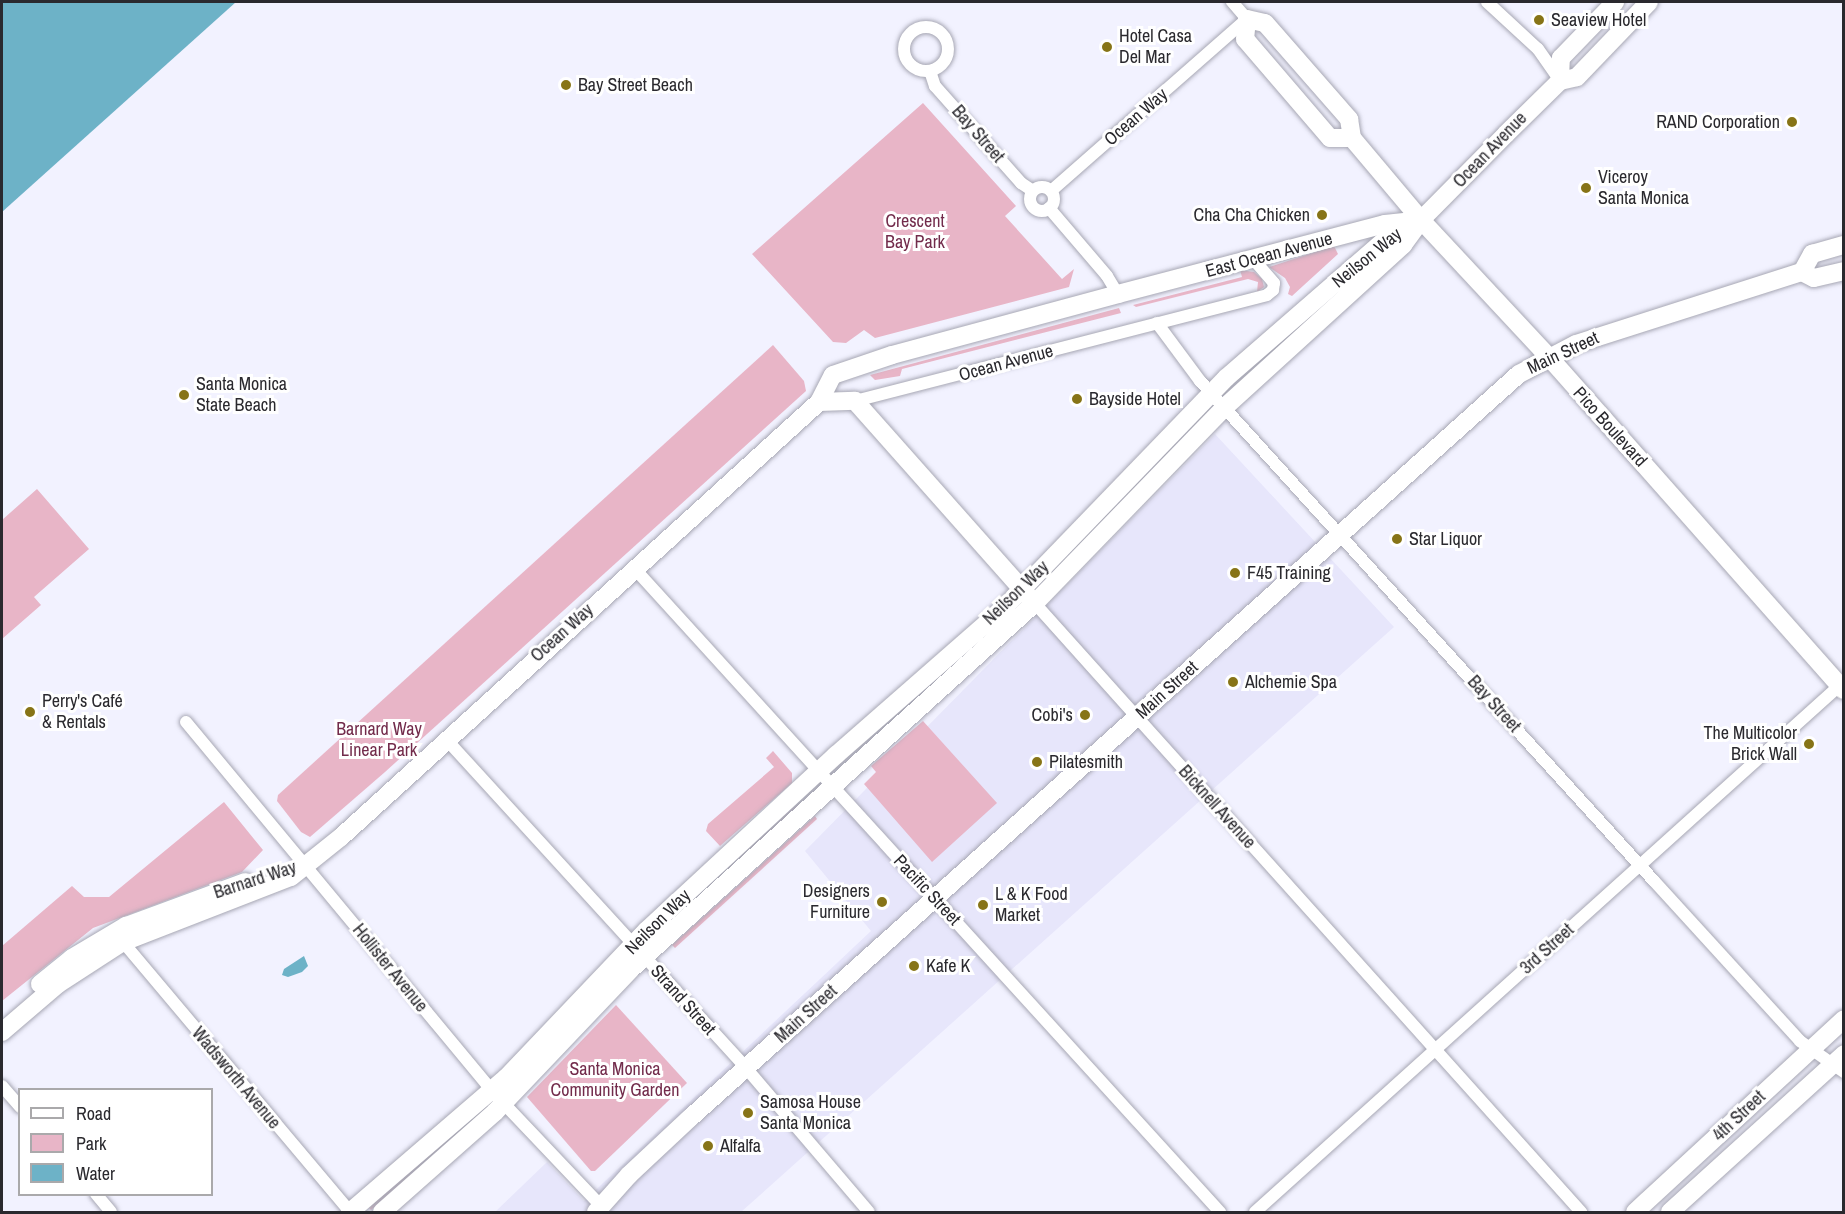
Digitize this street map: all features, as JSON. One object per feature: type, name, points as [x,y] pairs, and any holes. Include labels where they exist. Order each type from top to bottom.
[{"type":"street","name":"Pico Boulevard","points":[[1232,2],[1247,19],[1265,23],[1349,119],[1352,138],[1421,220],[1548,356],[1841,688]]},
{"type":"street","points":[[1487,2],[1538,50],[1560,81]]},
{"type":"street","points":[[1560,81],[1561,58],[1615,2]]},
{"type":"street","name":"Ocean Avenue","points":[[1421,220],[1560,81],[1577,77],[1649,2]]},
{"type":"street","points":[[1247,19],[1245,39],[1330,138],[1352,138]]},
{"type":"street","name":"Ocean Way","points":[[1051,191],[1247,19]]},
{"type":"street","points":[[1597,20],[1607,46]]},
{"type":"street","name":"Bay Street","points":[[930,71],[935,86],[1021,183],[1033,191],[1030,198],[1035,208],[1049,208],[1107,276],[1118,294]]},
{"type":"street","points":[[1292,93],[1311,76]]},
{"type":"street","points":[[1033,191],[1042,187],[1051,191],[1054,198],[1049,208]]},
{"type":"street","name":"East Ocean Avenue","points":[[1118,294],[1385,224],[1421,220]]},
{"type":"street","name":"Neilson Way","points":[[1029,596],[1212,392],[1393,233],[1421,220]]},
{"type":"street","name":"Neilson Way","points":[[382,1212],[498,1097],[638,952],[1029,596],[1225,407],[1403,245],[1421,220]]},
{"type":"street","name":"Main Street","points":[[599,1209],[629,1175],[746,1068],[1137,717],[1338,532],[1519,374],[1548,356],[1638,323],[1802,272],[1812,254],[1844,245]]},
{"type":"street","name":"Ocean Avenue","points":[[855,401],[884,396],[1267,295],[1274,283],[1254,260]]},
{"type":"street","name":"Main Street","points":[[1802,272],[1814,278],[1844,271]]},
{"type":"street","name":"Ocean Avenue","points":[[833,375],[883,358],[1118,294]]},
{"type":"street","name":"Bay Street","points":[[1157,323],[1175,350],[1225,407],[1800,1041],[1841,1063]]},
{"type":"street","name":"Ocean Way","points":[[304,863],[341,837],[445,738],[819,402],[833,375]]},
{"type":"street","points":[[819,402],[855,401]]},
{"type":"street","name":"Bicknell Avenue","points":[[855,401],[1581,1212]]},
{"type":"street","name":"Pacific Street","points":[[634,568],[1220,1212]]},
{"type":"street","name":"3rd Street","points":[[1255,1212],[1639,866],[1841,688]]},
{"type":"street","name":"Hollister Avenue","points":[[186,722],[498,1097],[599,1209]]},
{"type":"street","name":"Strand Street","points":[[445,738],[746,1068],[868,1212]]},
{"type":"street","name":"Barnard Way","points":[[2,1032],[58,984],[123,942],[291,877],[304,863]]},
{"type":"street","name":"Barnard Way","points":[[2,1016],[72,958],[126,926],[281,868],[304,863]]},
{"type":"street","name":"Wadsworth Avenue","points":[[123,942],[350,1212]]},
{"type":"street","name":"4th Street","points":[[1635,1212],[1844,1019]]},
{"type":"street","name":"4th Street","points":[[1670,1212],[1841,1063]]},
{"type":"street","points":[[2,1086],[18,1105]]},
{"type":"street","name":"Neilson Way","points":[[350,1212],[498,1097]]},
{"type":"street","points":[[98,1196],[111,1212]]},
{"type":"shaded area","points":[[1215,434],[1394,627],[741,1212],[495,1212],[547,1162],[584,1201],[871,931],[805,851]]},
{"type":"green space","name":"Crescent Bay Park","points":[[923,103],[1016,206],[1005,216],[1062,279],[1074,269],[1069,287],[875,338],[864,330],[846,343],[833,342],[752,254]]},
{"type":"green space","points":[[1334,246],[1338,254],[1292,296],[1288,294],[1290,287],[1285,278],[1269,267]]},
{"type":"green space","points":[[1240,270],[1254,272],[1262,279],[1264,287],[1257,292],[1258,282],[1248,279],[1136,307],[1133,305],[1242,277]]},
{"type":"green space","points":[[1119,308],[1121,313],[902,369],[900,376],[875,380],[870,375]]},
{"type":"green space","name":"Barnard Way Linear Park","points":[[773,345],[804,381],[806,391],[385,772],[310,837],[301,832],[277,801],[278,795]]},
{"type":"green space","points":[[37,489],[89,549],[34,597],[41,605],[2,639],[2,520]]},
{"type":"green space","points":[[923,721],[997,803],[932,862],[864,784],[876,772],[871,766]]},
{"type":"green space","points":[[773,751],[792,773],[792,783],[720,846],[706,831],[708,824],[774,767],[766,758]]},
{"type":"green space","points":[[807,799],[697,899],[695,899],[792,808]]},
{"type":"green space","points":[[224,802],[263,850],[242,872],[93,928],[2,1001],[2,946],[72,886],[84,897],[109,897]]},
{"type":"green space","points":[[815,816],[817,819],[675,948],[672,945]]},
{"type":"green space","name":"Santa Monica Community Garden","points":[[616,1005],[687,1083],[595,1171],[591,1171],[527,1097]]},
{"type":"green space","points":[[478,1115],[371,1210],[369,1208],[470,1119]]},
{"type":"water","points":[[2,2],[236,2],[2,212]]},
{"type":"water","points":[[304,956],[308,966],[302,972],[288,977],[282,975],[284,969]]},
{"type":"place","name":"Seaview Hotel","points":[[1539,20]]},
{"type":"place","name":"Hotel Casa Del Mar","points":[[1107,47]]},
{"type":"place","name":"Bay Street Beach","points":[[566,85]]},
{"type":"place","name":"RAND Corporation","points":[[1792,122]]},
{"type":"place","name":"Viceroy Santa Monica","points":[[1586,188]]},
{"type":"place","name":"Cha Cha Chicken","points":[[1322,215]]},
{"type":"place","name":"Santa Monica State Beach","points":[[184,395]]},
{"type":"place","name":"Bayside Hotel","points":[[1077,399]]},
{"type":"place","name":"Star Liquor","points":[[1397,539]]},
{"type":"place","name":"F45 Training","points":[[1235,573]]},
{"type":"place","name":"Alchemie Spa","points":[[1233,682]]},
{"type":"place","name":"Perry's Café & Rentals","points":[[30,712]]},
{"type":"place","name":"Cobi's","points":[[1085,715]]},
{"type":"place","name":"The Multicolor Brick Wall","points":[[1809,744]]},
{"type":"place","name":"Pilatesmith","points":[[1037,762]]},
{"type":"place","name":"Designers Furniture","points":[[882,902]]},
{"type":"place","name":"L & K Food Market","points":[[983,905]]},
{"type":"place","name":"Kafe K","points":[[914,966]]},
{"type":"place","name":"Samosa House Santa Monica","points":[[748,1113]]},
{"type":"place","name":"Alfalfa","points":[[708,1146]]}]
